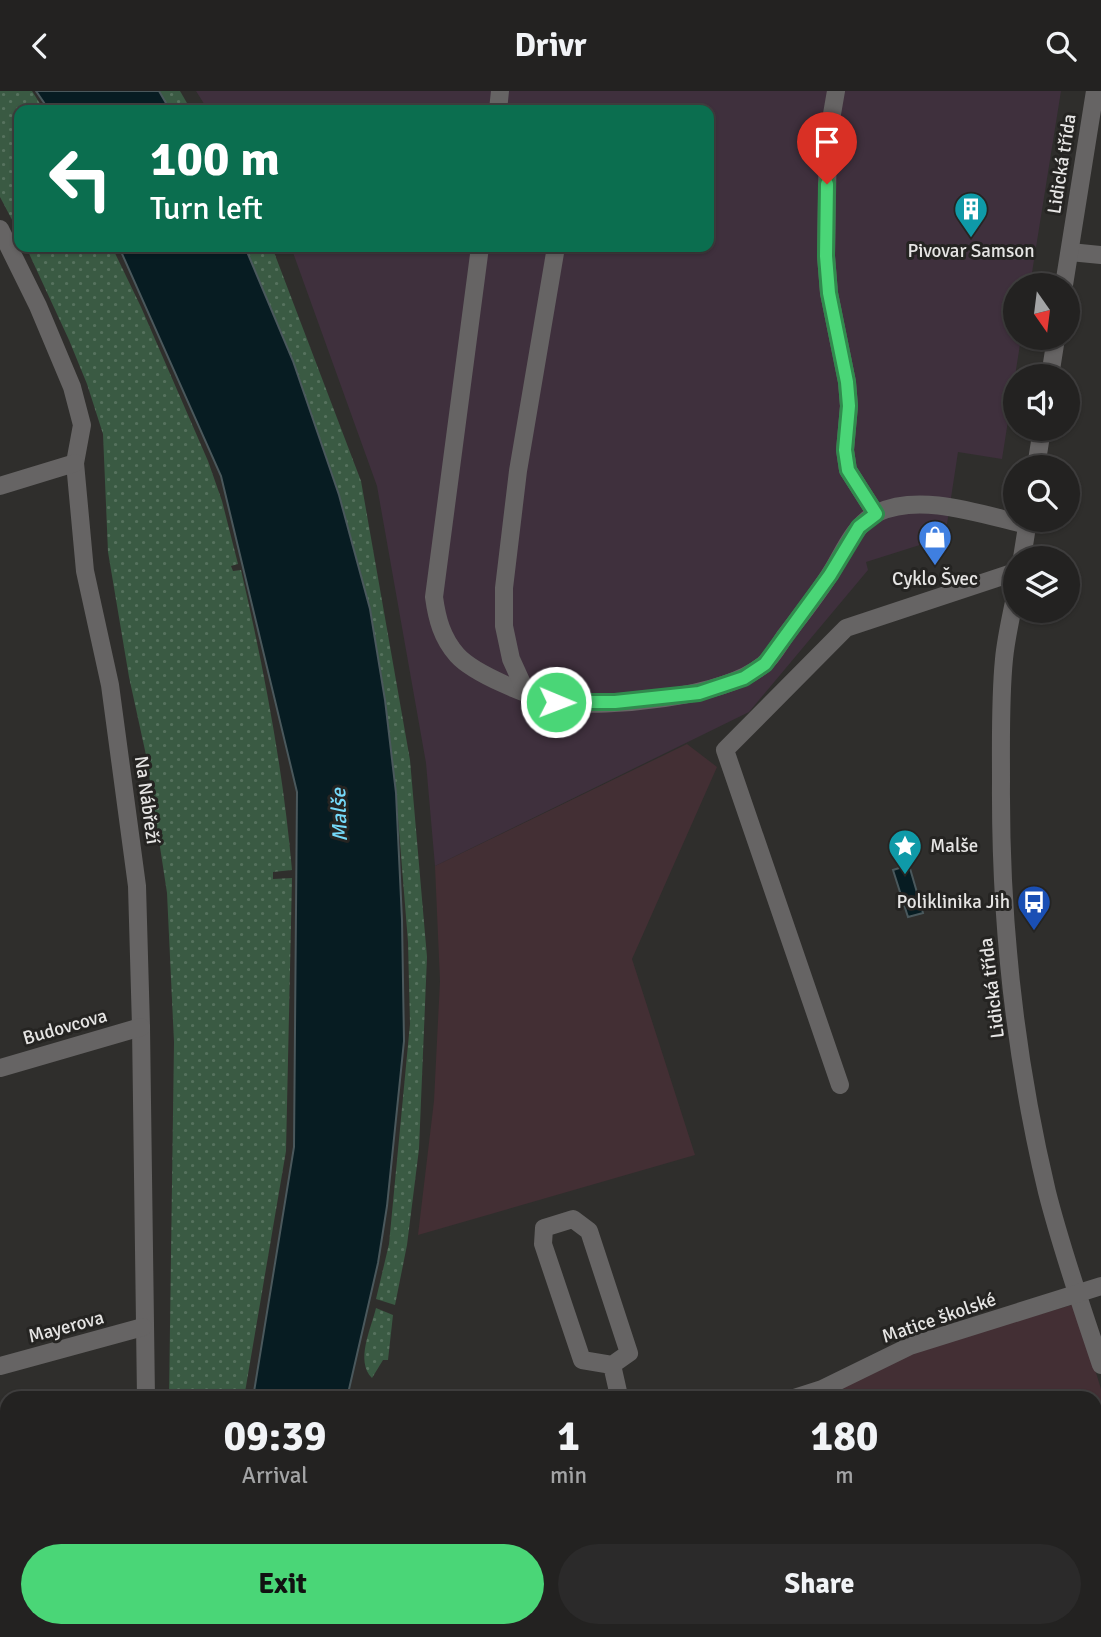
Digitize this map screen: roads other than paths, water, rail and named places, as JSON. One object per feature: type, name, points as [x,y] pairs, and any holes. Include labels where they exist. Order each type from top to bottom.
[{"type":"street","points":[[836,91],[828,137],[826,256],[829,293],[847,382],[849,406],[845,450],[848,470],[876,514]]},
{"type":"street","name":"Lidická třída","points":[[1066,273],[1095,91]]},
{"type":"street","name":"Na Nábřeží","points":[[0,229],[38,306],[72,387],[82,425],[75,463],[85,571],[110,685],[137,886],[146,1391]]},
{"type":"street","points":[[479,252],[434,597],[437,620],[458,657],[495,680],[556,702],[615,702],[699,693],[744,678],[765,664],[830,575],[859,527],[876,514],[897,507],[950,506],[1003,518]]},
{"type":"street","points":[[526,692],[511,659],[506,637],[504,588],[518,471],[555,252]]},
{"type":"street","points":[[1070,252],[1101,255]]},
{"type":"street","points":[[0,486],[75,463]]},
{"type":"street","points":[[840,1085],[725,750],[846,628],[1003,576]]},
{"type":"street","name":"Lidická třída","points":[[1010,623],[1004,660],[1000,748],[1000,837],[1008,949],[1025,1077],[1048,1193],[1101,1365]]},
{"type":"street","name":"Budovcova","points":[[0,1068],[141,1027]]},
{"type":"street","points":[[573,1219],[589,1231],[629,1353],[612,1365],[582,1360],[543,1244],[544,1228],[573,1219]]},
{"type":"street","name":"Matice školské","points":[[816,1391],[910,1346],[1101,1286]]},
{"type":"street","name":"Mayerova","points":[[0,1366],[143,1327]]},
{"type":"street","points":[[612,1365],[619,1391]]},
{"type":"water","points":[[36,91],[159,91],[167,105],[46,105]]},
{"type":"water","points":[[121,252],[247,252],[293,361],[339,495],[370,609],[385,700],[396,793],[404,1041],[387,1206],[378,1263],[349,1391],[254,1391],[294,1147],[297,792],[221,476]]},
{"type":"water","points":[[909,865],[923,913],[908,917],[893,870]]},
{"type":"place","name":"Pivovar Samson","points":[[971,239]]},
{"type":"place","name":"Cyklo Švec","points":[[935,567]]},
{"type":"place","name":"Malše","points":[[905,876]]},
{"type":"place","name":"Poliklinika Jih","points":[[1034,932]]}]
